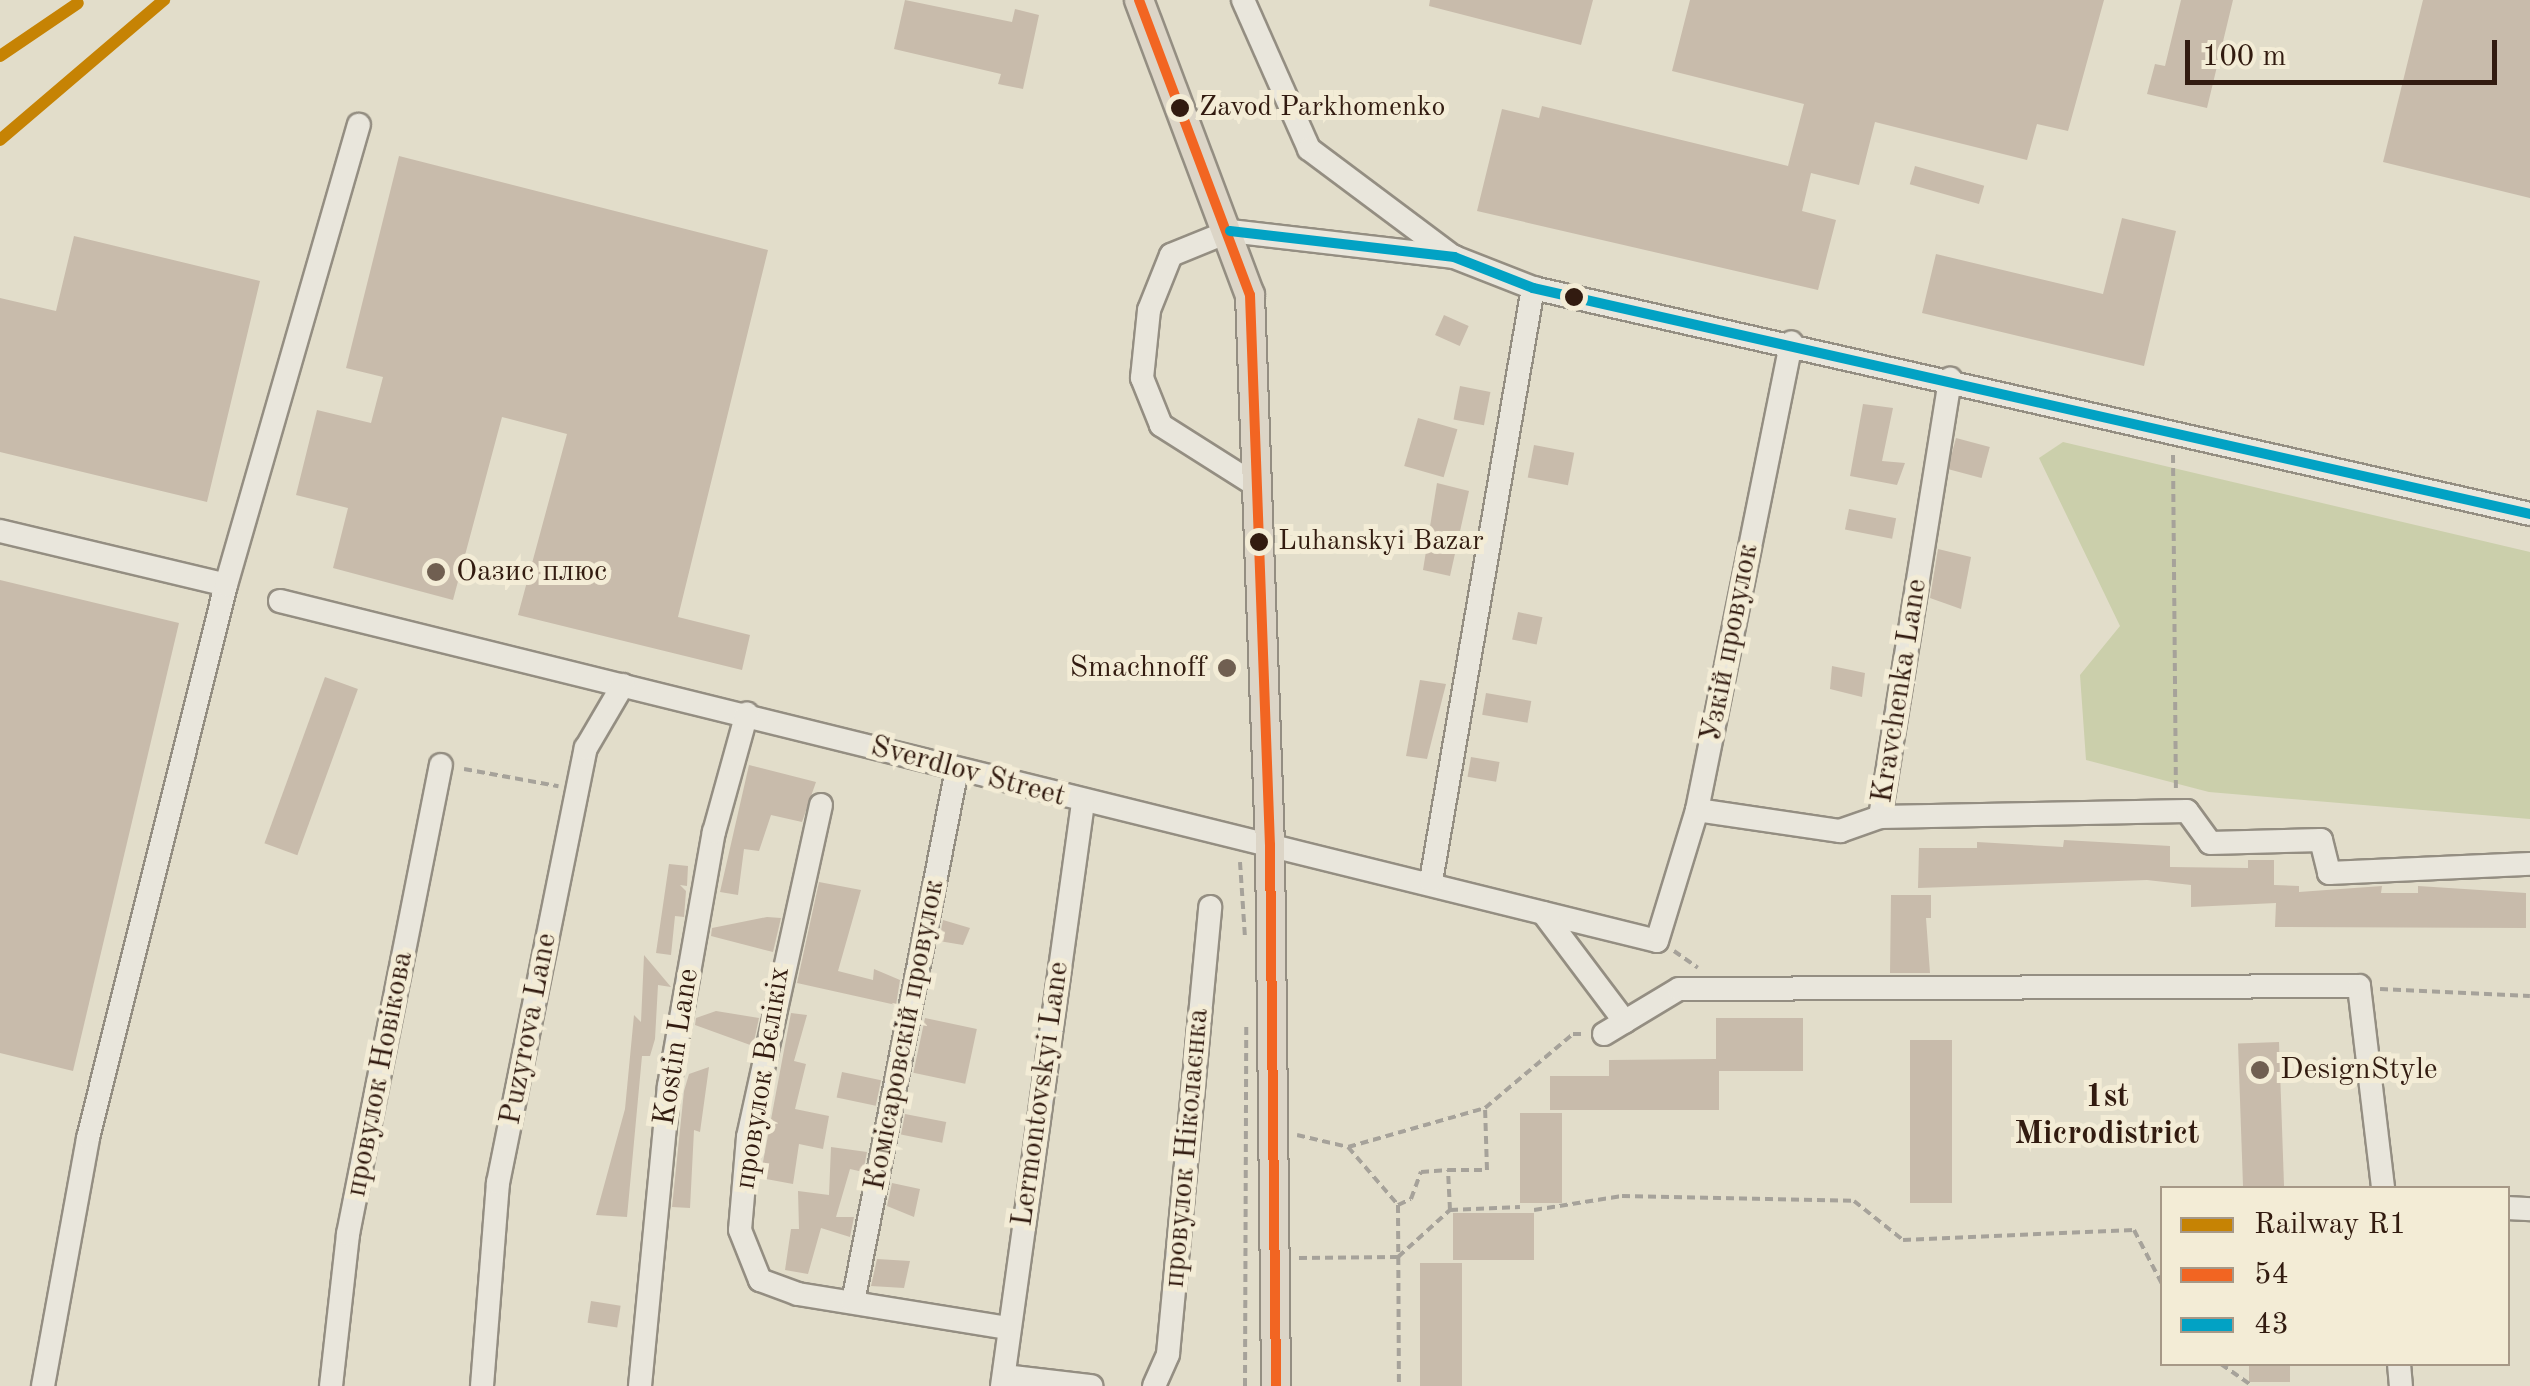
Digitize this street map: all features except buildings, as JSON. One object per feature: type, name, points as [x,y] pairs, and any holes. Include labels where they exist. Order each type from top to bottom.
[{"type":"main road","points":[[1139,0],[1230,231],[1250,295],[1277,1136],[1276,1386]]},
{"type":"street","points":[[1243,0],[1309,148],[1338,177],[1454,257],[1533,288],[1791,342],[2530,514]]},
{"type":"street","points":[[43,1386],[88,1138],[226,585],[359,125]]},
{"type":"street","points":[[1257,486],[1161,424],[1142,378],[1149,310],[1171,254],[1230,231],[1454,257]]},
{"type":"street","points":[[1431,882],[1533,288]]},
{"type":"street","name":"Узкій провулок","points":[[1657,942],[1697,810],[1791,342]]},
{"type":"street","name":"Kravchenka Lane","points":[[1697,810],[1840,830],[1880,817],[1950,379]]},
{"type":"street","points":[[0,531],[226,585]]},
{"type":"street","name":"Sverdlov Street","points":[[280,601],[747,714],[1083,802],[1431,882],[1657,942]]},
{"type":"street","name":"Puzyrova Lane","points":[[482,1386],[498,1182],[577,789],[599,716],[623,685]]},
{"type":"street","name":"Kostin Lane","points":[[640,1386],[669,1086],[714,832],[747,714]]},
{"type":"street","name":"провулок Новікова","points":[[331,1386],[348,1234],[441,764]]},
{"type":"street","name":"Комісаровскій провулок","points":[[854,1302],[957,769]]},
{"type":"street","name":"Lermontovskyi Lane","points":[[1003,1381],[1083,802]]},
{"type":"street","name":"провулок Вєлікіх","points":[[821,804],[748,1137],[740,1230],[760,1280],[798,1294],[1008,1328]]},
{"type":"street","points":[[1880,817],[2187,812],[2210,842],[2321,840],[2328,873],[2530,864]]},
{"type":"street","name":"провулок Ніколаєнка","points":[[1154,1386],[1168,1354],[1210,907]]},
{"type":"street","points":[[1543,913],[1615,1028],[1678,989],[2358,986],[2383,1186]]},
{"type":"street","points":[[1003,1381],[1091,1386]]},
{"type":"path","points":[[2172,431],[2176,812]]},
{"type":"path","points":[[441,764],[577,789]]},
{"type":"path","points":[[1238,838],[1246,951]]},
{"type":"path","points":[[1657,942],[1698,965],[1697,989]]},
{"type":"path","points":[[2358,986],[2530,996]]},
{"type":"path","points":[[1245,1386],[1246,1010]]},
{"type":"path","points":[[1348,1147],[1485,1108],[1573,1034],[1615,1028]]},
{"type":"path","points":[[1398,1205],[1411,1199],[1421,1172],[1488,1170],[1485,1108]]},
{"type":"path","points":[[1277,1136],[1314,1135],[1348,1147],[1398,1205],[1399,1386]]},
{"type":"path","points":[[1448,1170],[1450,1210]]},
{"type":"path","points":[[1534,1210],[1622,1196],[1854,1201],[1903,1240],[2134,1230],[2160,1280]]},
{"type":"path","points":[[1276,1258],[1398,1257],[1450,1210],[1520,1207]]},
{"type":"path","points":[[2224,1366],[2253,1386]]},
{"type":"green space","points":[[2063,442],[2530,552],[2530,819],[2209,792],[2086,760],[2080,675],[2120,626],[2039,458]]},
{"type":"rail line","name":"R1","points":[[0,140],[164,0]]},
{"type":"rail line","name":"R1","points":[[0,56],[78,3]]},
{"type":"transit line","name":"54","points":[[1139,0],[1250,295],[1270,845],[1276,1386]]},
{"type":"transit line","name":"43","points":[[1230,231],[1454,257],[1533,288],[2530,514]]},
{"type":"place","name":"Zavod Parkhomenko","points":[[1180,108]]},
{"type":"place","name":"Luhanskyi Bazar","points":[[1259,542]]},
{"type":"place","name":"Оазис плюс","points":[[436,572]]},
{"type":"place","name":"Smachnoff","points":[[1227,668]]},
{"type":"place","name":"DesignStyle","points":[[2260,1070]]},
{"type":"district","name":"1st Microdistrict","points":[[2107,1118]]}]
